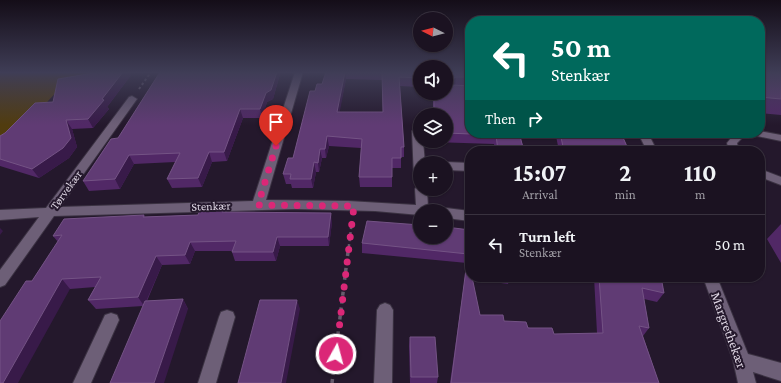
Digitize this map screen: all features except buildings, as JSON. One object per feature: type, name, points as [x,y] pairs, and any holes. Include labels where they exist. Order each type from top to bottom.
[{"type":"street","points":[[258,205],[293,90]]},
{"type":"street","name":"Tørvekær","points":[[0,281],[132,99]]},
{"type":"street","points":[[765,135],[781,138]]},
{"type":"street","points":[[453,166],[465,167]]},
{"type":"street","points":[[765,175],[781,181]]},
{"type":"street","name":"Stenkær","points":[[0,215],[258,205],[354,206],[413,210]]},
{"type":"street","points":[[453,214],[465,215]]},
{"type":"street","name":"Margrethekær","points":[[712,282],[742,360],[747,383]]},
{"type":"street","points":[[382,383],[385,310]]},
{"type":"street","points":[[207,383],[227,316]]},
{"type":"street","points":[[82,383],[111,320]]},
{"type":"street","points":[[742,360],[781,372]]},
{"type":"path","points":[[132,99],[138,90]]},
{"type":"path","points":[[332,383],[354,206]]},
{"type":"shaded area","points":[[0,90],[58,90],[12,140],[0,144]]},
{"type":"route","points":[[276,146],[258,205],[354,206],[336,354]]}]
